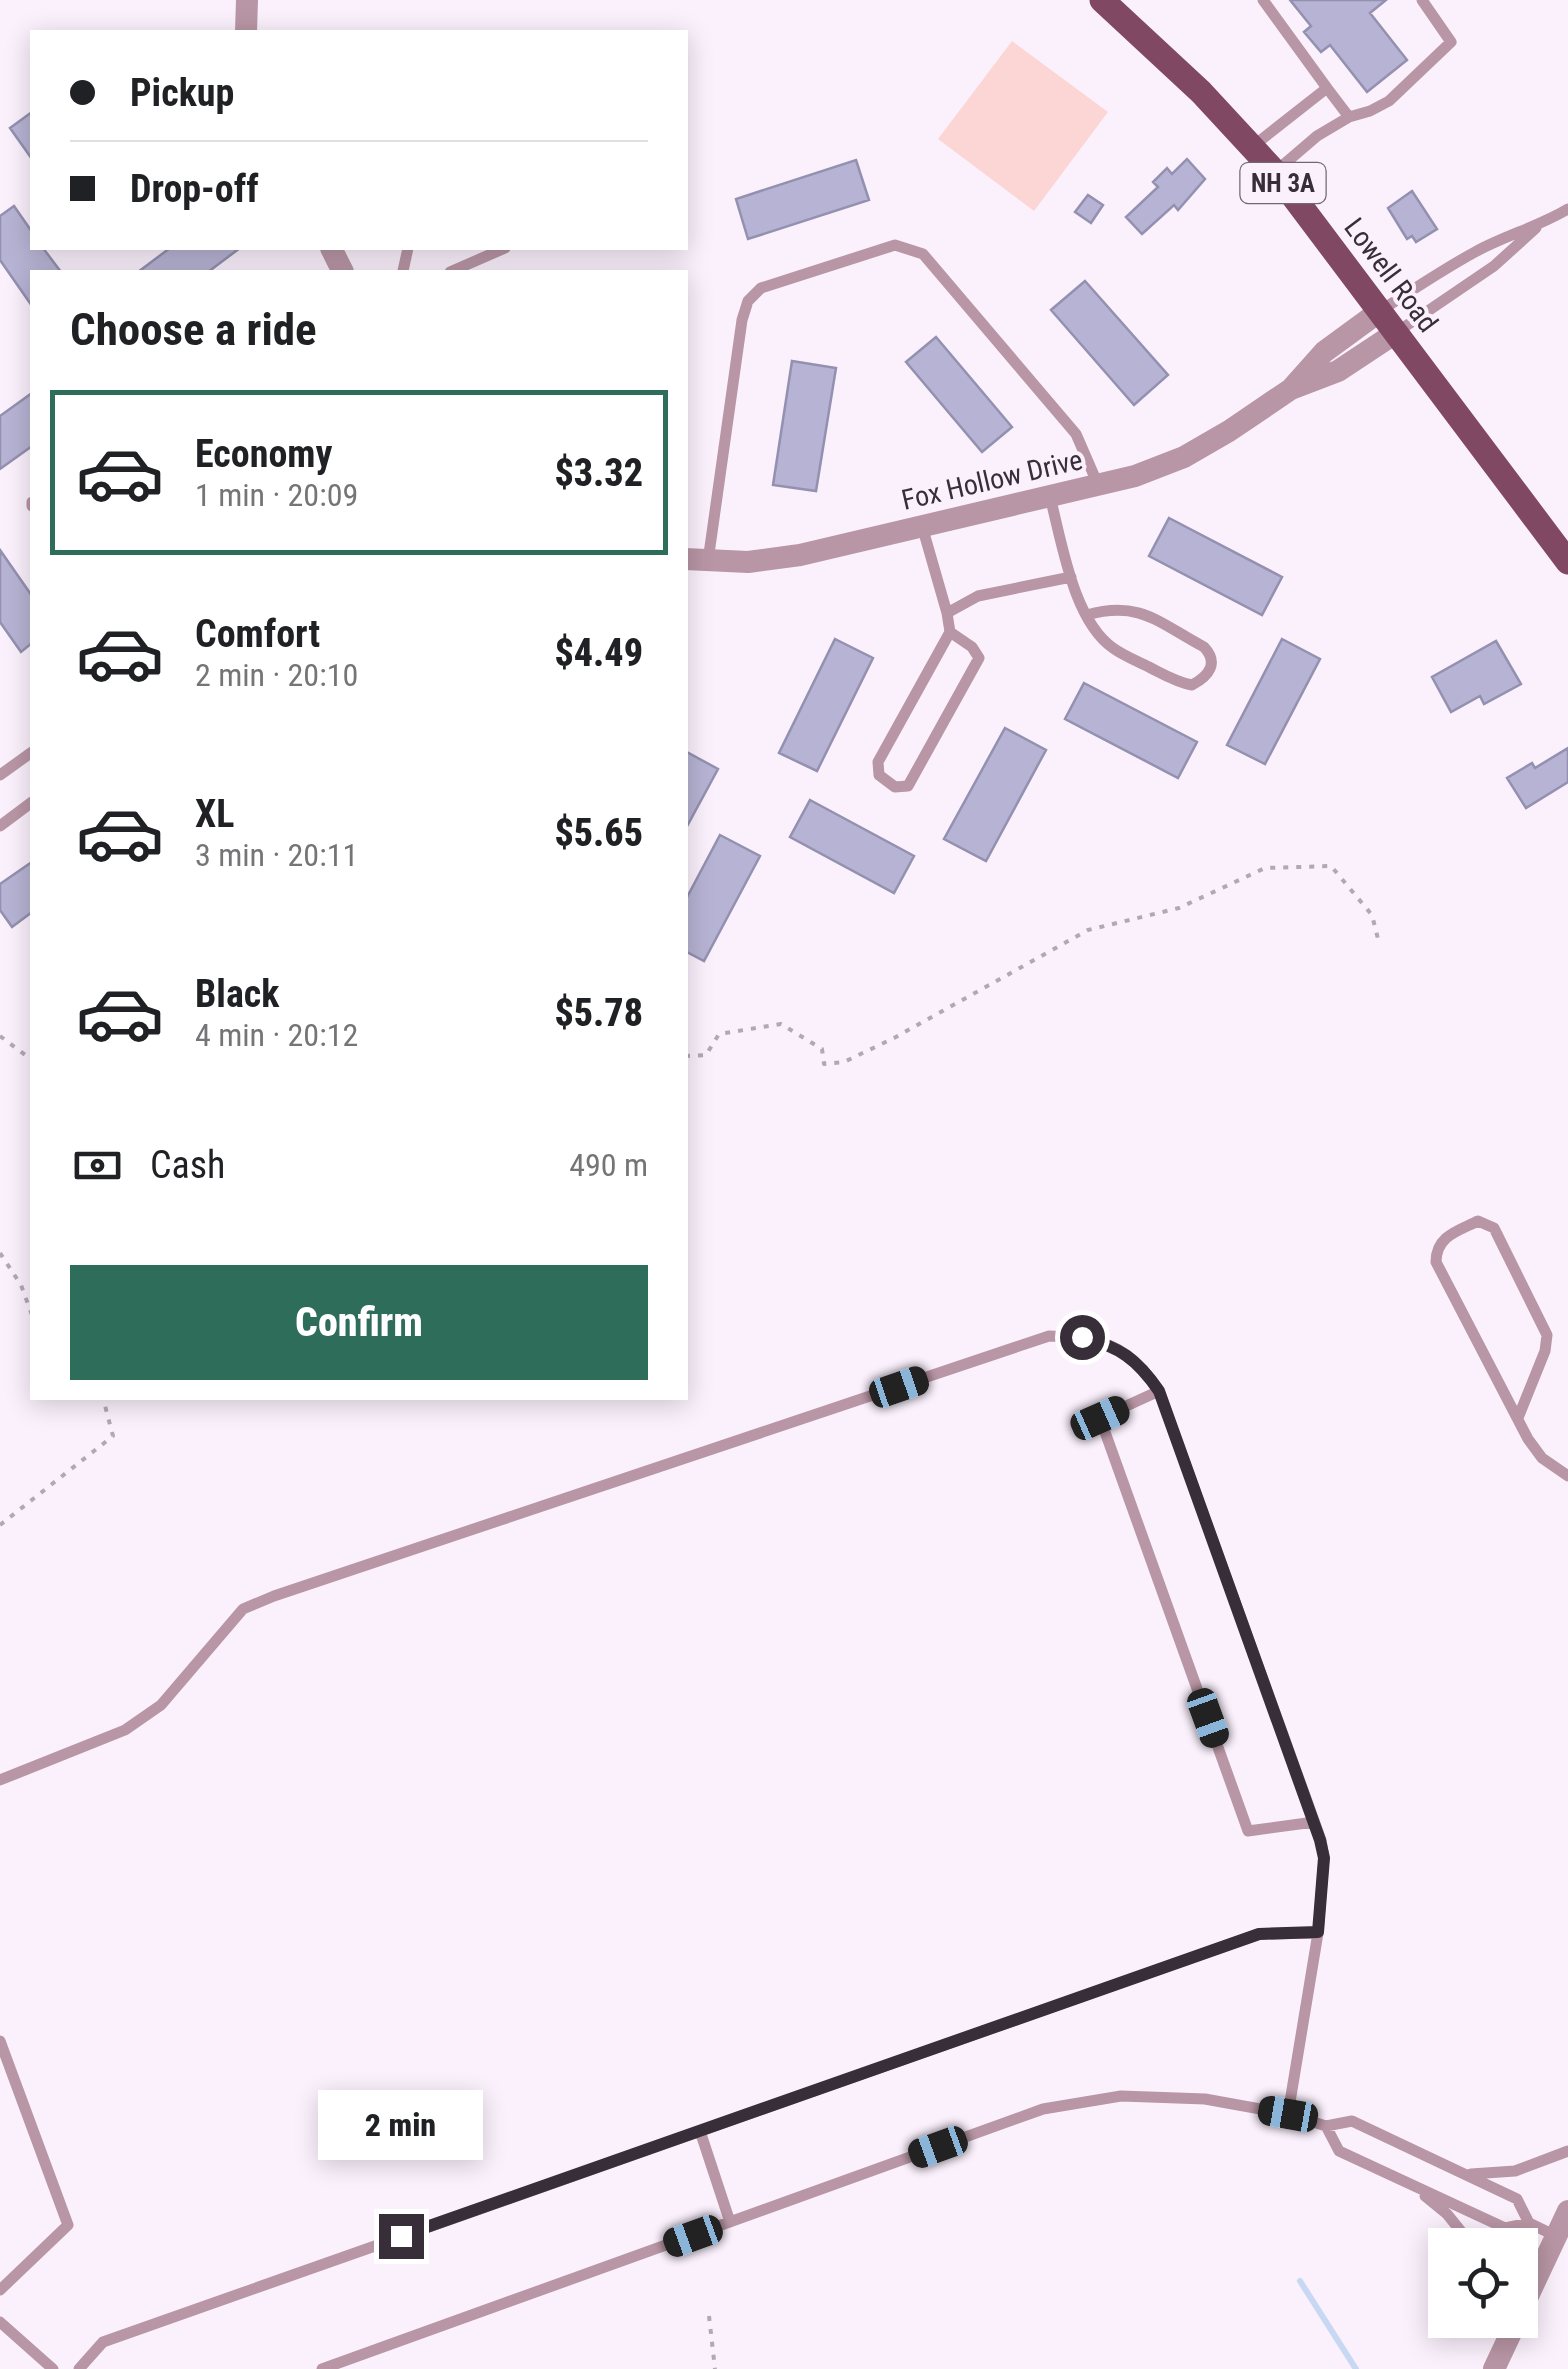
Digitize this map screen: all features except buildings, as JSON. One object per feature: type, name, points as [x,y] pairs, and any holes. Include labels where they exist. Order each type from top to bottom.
[{"type":"main road","name":"Lowell Road","points":[[1102,0],[1190,81],[1274,172],[1568,562]]},
{"type":"street","points":[[246,0],[246,30]]},
{"type":"street","name":"Fox Hollow Drive","points":[[696,560],[748,562],[800,555],[1099,487],[1184,457],[1229,432],[1291,389],[1324,352],[1380,310]]},
{"type":"street","name":"Fox Hollow Drive","points":[[1291,389],[1338,372],[1397,332]]},
{"type":"street","points":[[1538,2274],[1568,2212]]},
{"type":"lane","points":[[1262,0],[1348,117]]},
{"type":"lane","points":[[1274,172],[1317,136],[1348,117],[1389,100],[1451,42],[1422,0]]},
{"type":"lane","points":[[1252,147],[1327,88]]},
{"type":"lane","points":[[1397,332],[1494,266],[1536,228],[1568,209]]},
{"type":"lane","points":[[1380,310],[1475,252],[1515,233],[1536,228]]},
{"type":"lane","points":[[696,560],[748,300],[762,288],[895,246],[923,254],[1076,434],[1099,487]]},
{"type":"lane","points":[[455,270],[501,250]]},
{"type":"lane","points":[[1050,497],[1071,578],[1087,615],[1113,648],[1180,683],[1192,685],[1205,678],[1212,666],[1211,654],[1204,647],[1134,609],[1113,608],[1087,615]]},
{"type":"lane","points":[[922,526],[950,632],[878,762],[879,775],[895,788],[908,786],[979,658],[972,647],[950,632]]},
{"type":"lane","points":[[947,613],[978,596],[1071,578]]},
{"type":"lane","points":[[0,775],[30,753]]},
{"type":"lane","points":[[0,826],[30,804]]},
{"type":"lane","points":[[1518,1418],[1545,1351],[1547,1335],[1494,1228],[1478,1222],[1443,1239],[1436,1250],[1436,1262],[1518,1418],[1542,1458],[1568,1476]]},
{"type":"lane","points":[[0,1780],[126,1730],[161,1705],[243,1610],[274,1596],[1030,1342],[1050,1336],[1082,1337],[1109,1344],[1142,1365],[1159,1391],[1324,1858],[1318,1932],[1288,2114]]},
{"type":"lane","points":[[1159,1391],[1100,1418],[1248,1831],[1314,1822]]},
{"type":"lane","points":[[79,2369],[102,2342],[700,2131],[1259,1934],[1318,1932]]},
{"type":"lane","points":[[0,2040],[68,2225],[0,2290]]},
{"type":"lane","points":[[322,2369],[1043,2109],[1121,2096],[1206,2099],[1288,2114],[1326,2126],[1352,2120],[1517,2199],[1529,2223]]},
{"type":"lane","points":[[1326,2126],[1339,2151],[1504,2228],[1529,2223],[1556,2236]]},
{"type":"lane","points":[[700,2131],[730,2222]]},
{"type":"lane","points":[[1468,2174],[1515,2170],[1568,2151]]},
{"type":"lane","points":[[1410,2184],[1458,2228]]},
{"type":"lane","points":[[0,2322],[53,2369]]},
{"type":"path","points":[[688,1056],[706,1055],[719,1034],[781,1024],[822,1049],[824,1064],[844,1062],[1088,930],[1179,908],[1266,868],[1331,866],[1372,915],[1379,942]]},
{"type":"path","points":[[0,1036],[30,1058]]},
{"type":"path","points":[[0,1253],[22,1285],[30,1309]]},
{"type":"path","points":[[0,1525],[113,1436],[104,1400]]},
{"type":"path","points":[[709,2316],[715,2369]]},
{"type":"shaded area","points":[[1012,41],[1108,112],[1034,211],[938,139]]},
{"type":"waterway","points":[[1300,2281],[1356,2369]]},
{"type":"route","points":[[401,2236],[1259,1934],[1318,1932],[1324,1858],[1320,1840],[1159,1391],[1142,1365],[1109,1344],[1082,1337]]}]
